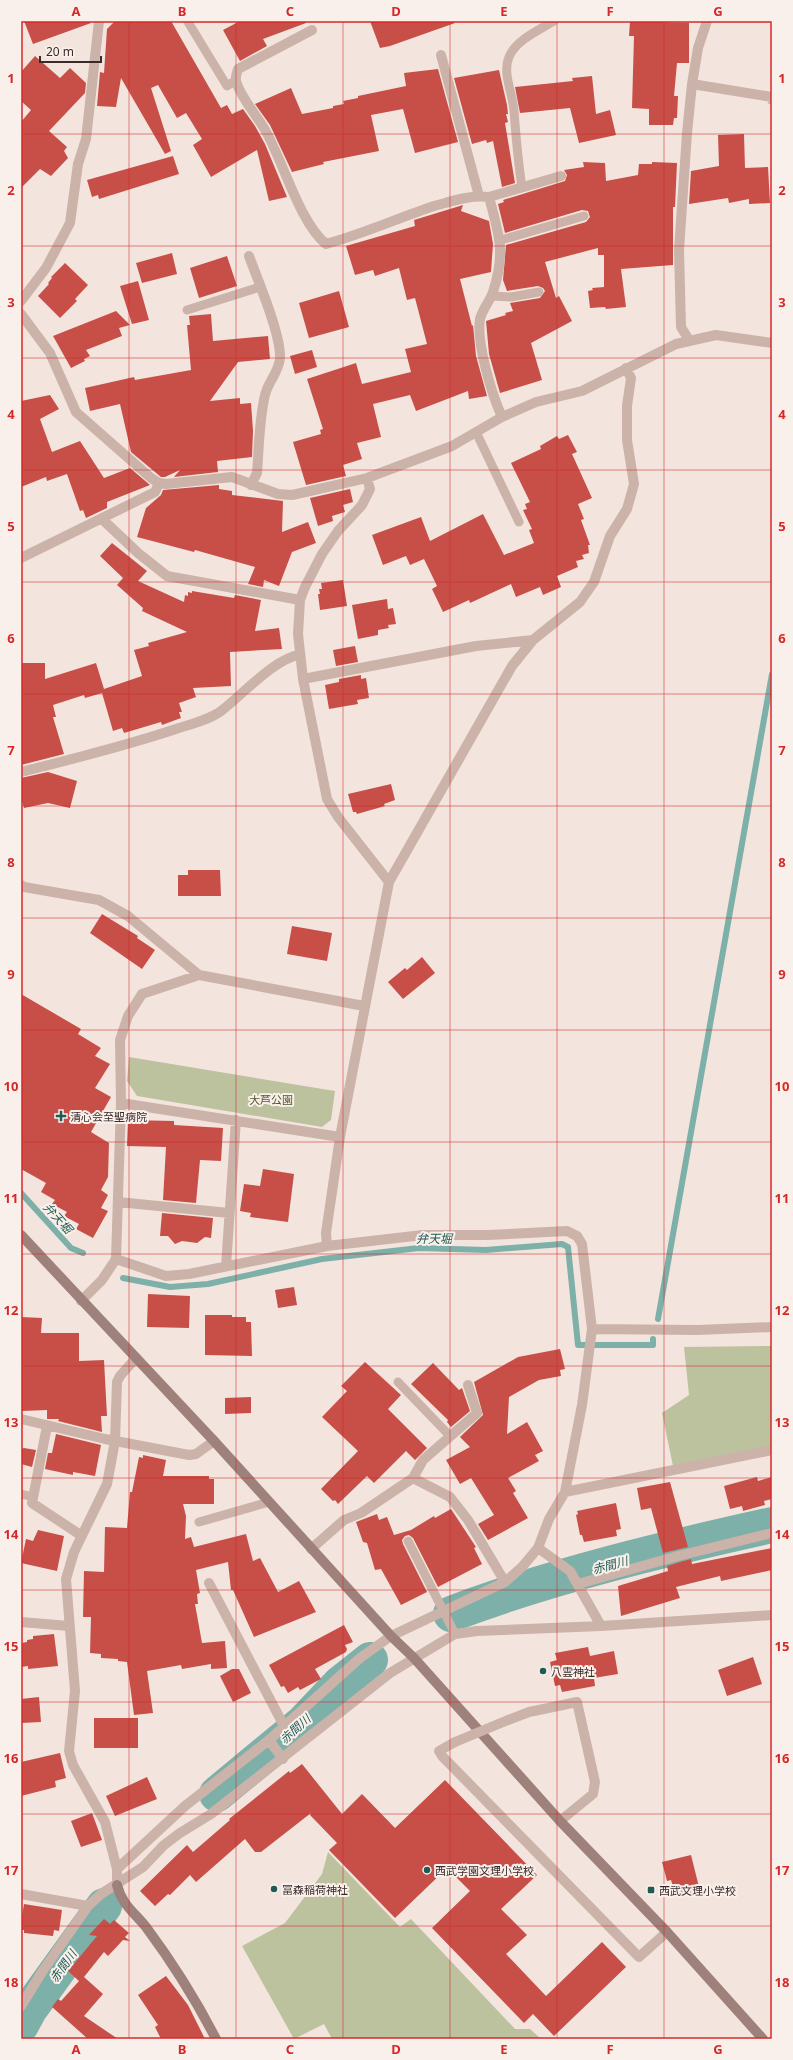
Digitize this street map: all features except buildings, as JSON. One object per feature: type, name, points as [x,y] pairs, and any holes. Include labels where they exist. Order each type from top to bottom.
[{"type":"street","points":[[21,301],[46,268],[70,224],[78,164],[86,139],[98,21]]},
{"type":"street","points":[[689,340],[681,327],[679,250],[692,84],[698,48],[708,21]]},
{"type":"street","points":[[312,30],[238,69],[236,80],[265,129],[293,192],[316,236],[326,244],[406,215],[464,198],[484,196],[561,176]]},
{"type":"street","points":[[441,55],[484,196],[501,240],[500,271],[492,296],[480,319],[481,345],[495,402],[502,417]]},
{"type":"street","points":[[692,84],[772,97],[772,100]]},
{"type":"street","points":[[249,256],[278,343],[280,358],[265,393],[257,473],[251,484]]},
{"type":"street","points":[[21,314],[50,353],[76,412],[131,463],[159,483],[232,477],[278,494],[292,495],[367,478],[452,446],[502,417],[536,402],[582,391],[676,344],[716,335],[772,343]]},
{"type":"street","points":[[327,1246],[326,1233],[340,1137],[389,882],[512,666],[533,640],[580,602],[594,582],[610,536],[628,509],[634,484],[628,440],[627,406],[631,378],[626,368]]},
{"type":"street","points":[[367,478],[370,489],[362,505],[338,531],[322,554],[305,587],[300,600],[298,634],[303,679],[327,799],[338,816],[389,882]]},
{"type":"street","points":[[21,558],[155,492],[159,483]]},
{"type":"street","points":[[102,519],[138,553],[166,576],[300,600]]},
{"type":"street","points":[[303,679],[476,646],[533,640]]},
{"type":"street","points":[[21,772],[128,745],[204,719],[220,712],[254,682],[292,656],[300,655]]},
{"type":"street","points":[[21,885],[24,888],[99,900],[128,916],[199,975]]},
{"type":"street","points":[[81,1301],[102,1280],[116,1260],[121,1103],[120,1040],[128,1016],[142,994],[199,975],[364,1006]]},
{"type":"street","points":[[121,1103],[340,1137]]},
{"type":"street","points":[[226,1266],[236,1120]]},
{"type":"street","points":[[118,1202],[229,1213]]},
{"type":"street","points":[[116,1260],[166,1276],[189,1274],[327,1246],[423,1235],[488,1235],[567,1231],[577,1236],[582,1244],[592,1330],[582,1406],[565,1492],[549,1519],[538,1548],[522,1567],[505,1582],[391,1636],[360,1658],[269,1740],[185,1806],[117,1869]]},
{"type":"street","points":[[21,1235],[81,1301],[214,1441],[391,1636],[414,1658],[560,1821],[667,1932],[762,2039]]},
{"type":"street","points":[[592,1330],[697,1330],[772,1327]]},
{"type":"street","points":[[136,1358],[120,1376],[117,1382],[115,1441],[107,1484],[74,1552],[66,1579],[75,1691],[69,1751],[73,1765],[106,1822],[117,1869],[117,1885],[120,1899],[145,1926],[203,2014],[216,2039]]},
{"type":"street","points":[[311,1549],[344,1520],[361,1513],[413,1478],[423,1460],[477,1413],[468,1385]]},
{"type":"street","points":[[21,1419],[115,1441],[189,1455],[196,1454],[214,1441]]},
{"type":"street","points":[[47,1426],[32,1503],[82,1536]]},
{"type":"street","points":[[565,1492],[772,1450]]},
{"type":"street","points":[[413,1478],[450,1497],[468,1520],[505,1582]]},
{"type":"street","points":[[574,1578],[678,1556],[772,1533]]},
{"type":"street","points":[[538,1548],[574,1578],[601,1626]]},
{"type":"street","points":[[209,1583],[284,1726]]},
{"type":"street","points":[[21,2006],[42,1972],[88,1906],[101,1894],[143,1867],[164,1845],[180,1833],[211,1814],[283,1759],[390,1673],[455,1634],[477,1631],[601,1626],[772,1615]]},
{"type":"street","points":[[21,1622],[69,1626]]},
{"type":"street","points":[[560,1821],[593,1794],[595,1782],[577,1702],[529,1712],[455,1742],[439,1751],[442,1756],[639,1957],[667,1932]]},
{"type":"street","points":[[269,1740],[283,1759]]},
{"type":"street","points":[[21,1894],[88,1906]]},
{"type":"lane","points":[[522,187],[516,145],[514,110],[506,67],[509,56],[524,40],[554,21]]},
{"type":"lane","points":[[188,22],[227,86],[236,80]]},
{"type":"lane","points":[[501,240],[584,216]]},
{"type":"lane","points":[[187,310],[260,287]]},
{"type":"lane","points":[[492,296],[511,298],[538,292]]},
{"type":"lane","points":[[476,432],[519,522]]},
{"type":"lane","points":[[398,1382],[450,1436]]},
{"type":"lane","points":[[21,1494],[34,1497]]},
{"type":"lane","points":[[198,1522],[269,1502]]},
{"type":"lane","points":[[408,1541],[442,1611],[455,1634]]},
{"type":"green space","name":"大芦公園","points":[[129,1057],[335,1091],[331,1120],[322,1127],[137,1096],[127,1081]]},
{"type":"green space","points":[[772,1346],[772,1446],[673,1466],[662,1413],[689,1395],[684,1347]]},
{"type":"green space","points":[[328,1852],[400,1927],[411,1919],[515,2029],[530,2029],[541,2039],[332,2039],[324,2024],[294,2039],[242,1946],[285,1923],[322,1874]]},
{"type":"waterway","points":[[658,1319],[772,674]]},
{"type":"waterway","name":"弁天堀","points":[[21,1193],[71,1248],[83,1253]]},
{"type":"waterway","name":"弁天堀","points":[[123,1278],[170,1287],[208,1284],[322,1259],[419,1248],[486,1250],[562,1244],[568,1247],[578,1345],[653,1345],[653,1339]]},
{"type":"waterway","name":"赤間川","points":[[451,1614],[569,1575],[650,1553],[772,1525]]},
{"type":"waterway","name":"赤間川","points":[[217,1794],[304,1722],[341,1683],[370,1660]]},
{"type":"waterway","name":"赤間川","points":[[21,2025],[29,2010],[104,1906]]},
{"type":"place","name":"清心会至聖病院","points":[[61,1116]]},
{"type":"place","name":"八雲神社","points":[[543,1671]]},
{"type":"place","name":"西武学園文理小学校","points":[[427,1870]]},
{"type":"place","name":"冨森稲荷神社","points":[[274,1889]]},
{"type":"place","name":"西武文理小学校","points":[[651,1890]]}]
